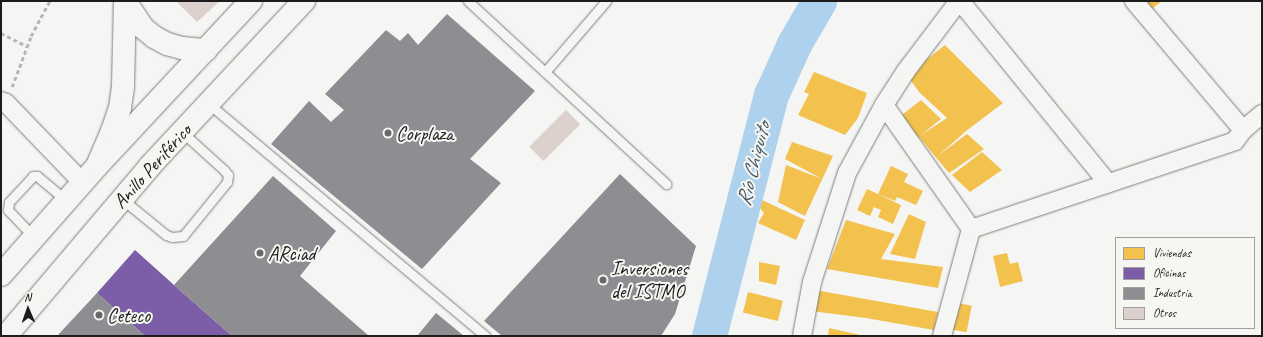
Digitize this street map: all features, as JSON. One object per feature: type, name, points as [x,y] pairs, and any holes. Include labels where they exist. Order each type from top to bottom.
[{"type":"main road","points":[[125,1],[143,28],[154,37],[167,44],[182,48],[206,50]]},
{"type":"main road","points":[[97,166],[112,131],[121,101],[124,58],[125,1]]},
{"type":"main road","name":"Anillo Periférico","points":[[4,266],[34,237],[97,166],[251,1]]},
{"type":"main road","name":"Anillo Periférico","points":[[6,336],[150,166],[304,1]]},
{"type":"street","points":[[802,336],[812,282],[847,173],[884,105],[906,71],[960,1],[1108,183]]},
{"type":"street","points":[[1134,1],[1243,130]]},
{"type":"street","points":[[4,102],[83,183]]},
{"type":"street","points":[[884,105],[971,229]]},
{"type":"street","points":[[971,229],[1235,141],[1243,130],[1262,114]]},
{"type":"street","points":[[942,336],[971,229]]},
{"type":"lane","points":[[468,1],[666,184]]},
{"type":"lane","points":[[545,72],[606,1]]},
{"type":"lane","points":[[209,104],[485,336]]},
{"type":"lane","points":[[122,199],[166,235],[172,237],[183,236],[227,182],[228,175],[182,132]]},
{"type":"lane","points":[[34,237],[8,210],[9,202],[33,176],[37,176],[67,201]]},
{"type":"path","points":[[4,102],[27,46],[50,1]]},
{"type":"path","points":[[1,33],[27,46]]},
{"type":"building: Viviendas","points":[[1142,1],[1162,1],[1149,11]]},
{"type":"building: Viviendas","points":[[945,45],[1003,103],[966,131],[939,155],[967,134],[984,149],[949,173],[919,137],[915,140],[898,118],[921,100],[941,119],[921,135],[947,118],[919,92],[907,75]]},
{"type":"building: Viviendas","points":[[814,72],[867,93],[858,118],[845,135],[798,115],[809,94],[804,92]]},
{"type":"building: Viviendas","points":[[792,142],[833,156],[805,216],[778,202],[786,165],[822,179],[785,159]]},
{"type":"building: Viviendas","points":[[982,152],[1002,170],[970,192],[952,175]]},
{"type":"building: Viviendas","points":[[891,166],[908,174],[904,182],[923,191],[916,205],[897,197],[895,201],[878,194]]},
{"type":"building: Viviendas","points":[[867,189],[901,205],[893,224],[878,217],[881,210],[874,207],[870,216],[857,210]]},
{"type":"building: Viviendas","points":[[762,200],[805,220],[796,240],[758,223],[764,213],[759,207]]},
{"type":"building: Viviendas","points":[[909,214],[926,222],[915,259],[890,254]]},
{"type":"building: Viviendas","points":[[846,220],[895,234],[881,259],[943,267],[938,288],[827,269]]},
{"type":"building: Viviendas","points":[[1007,253],[1010,264],[1018,262],[1023,281],[1000,287],[993,256]]},
{"type":"building: Viviendas","points":[[759,262],[780,266],[776,285],[759,281]]},
{"type":"building: Viviendas","points":[[815,290],[938,312],[934,330],[866,318],[811,311]]},
{"type":"building: Viviendas","points":[[748,292],[783,301],[778,321],[743,312]]},
{"type":"building: Viviendas","points":[[957,303],[972,306],[967,332],[952,330]]},
{"type":"building: Viviendas","points":[[829,328],[860,335],[860,336],[828,336]]},
{"type":"building: Oficinas","points":[[135,250],[232,336],[145,336],[97,293]]},
{"type":"building: Industria","name":"Corplaza","points":[[447,14],[535,91],[470,159],[501,183],[422,269],[271,144],[309,101],[331,122],[344,110],[325,94],[386,30],[400,41],[408,33],[418,45]]},
{"type":"building: Industria","name":"Inversiones del ISTMO","points":[[620,174],[696,246],[675,314],[661,336],[502,336],[484,321]]},
{"type":"building: Industria","name":"ARciad","points":[[273,176],[336,231],[300,276],[369,336],[232,336],[174,285]]},
{"type":"building: Industria","name":"Ceteco","points":[[97,293],[145,336],[57,336]]},
{"type":"building: Industria","points":[[436,313],[464,336],[417,336]]},
{"type":"building: Otros","points":[[176,1],[220,1],[197,22]]},
{"type":"building: Otros","points":[[566,110],[580,124],[543,161],[529,147]]},
{"type":"waterway","name":"Río Chiquito","points":[[709,336],[771,95],[794,44],[819,1]]},
{"type":"place","name":"Corplaza","points":[[388,133]]},
{"type":"place","name":"ARciad","points":[[260,253]]},
{"type":"place","name":"Inversiones del ISTMO","points":[[603,280]]},
{"type":"place","name":"Ceteco","points":[[99,315]]}]
